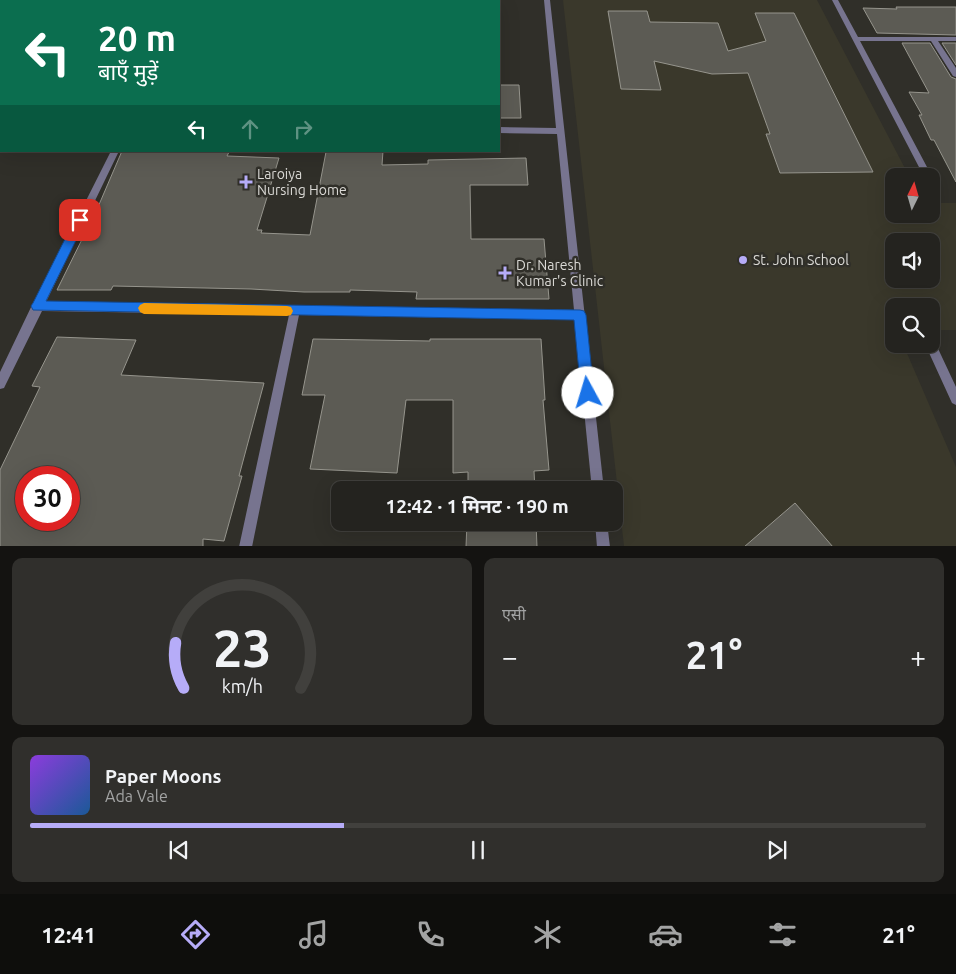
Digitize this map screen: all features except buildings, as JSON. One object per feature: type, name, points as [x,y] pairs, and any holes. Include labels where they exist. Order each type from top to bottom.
[{"type":"street","points":[[547,0],[597,481]]},
{"type":"street","points":[[834,0],[923,167]]},
{"type":"street","points":[[855,39],[956,40]]},
{"type":"street","points":[[933,39],[956,74]]},
{"type":"street","points":[[500,130],[561,131]]},
{"type":"street","points":[[0,384],[114,152]]},
{"type":"street","points":[[37,306],[580,315]]},
{"type":"street","points":[[245,546],[295,311]]},
{"type":"street","points":[[934,353],[956,399]]},
{"type":"street","points":[[602,531],[604,546]]},
{"type":"shaded area","name":"St. John School","points":[[563,0],[817,0],[905,168],[885,168],[885,223],[940,223],[940,203],[956,203],[956,330],[940,330],[940,298],[885,298],[885,353],[907,353],[956,467],[956,546],[624,546],[623,481],[617,481]]},
{"type":"slow traffic","points":[[144,308],[287,311]]},
{"type":"place","name":"Laroiya Nursing Home","points":[[246,182]]},
{"type":"place","name":"St. John School","points":[[743,260]]},
{"type":"place","name":"Dr. Naresh Kumar's Clinic","points":[[505,273]]},
{"type":"route","points":[[80,220],[37,306],[580,315],[588,393]]}]
